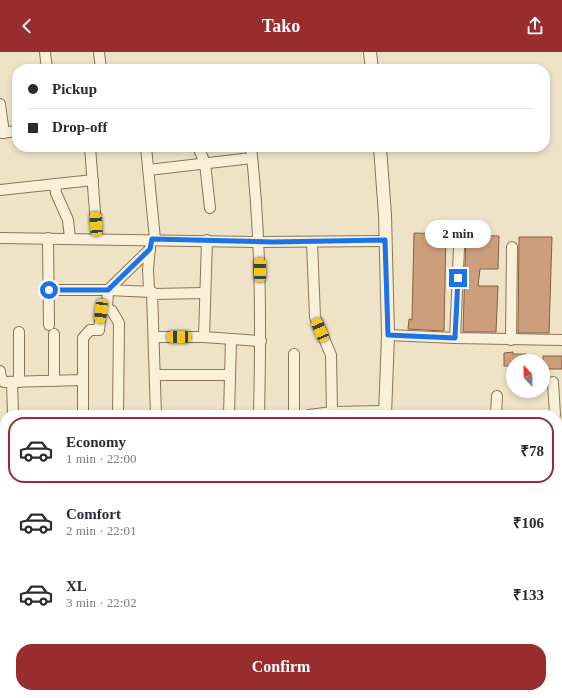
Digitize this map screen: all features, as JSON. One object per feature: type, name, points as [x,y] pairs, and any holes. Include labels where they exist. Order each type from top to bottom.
[{"type":"street","points":[[45,52],[47,64]]},
{"type":"street","points":[[99,52],[100,64]]},
{"type":"street","points":[[370,52],[371,64]]},
{"type":"street","points":[[0,104],[2,133],[12,132]]},
{"type":"street","points":[[90,152],[97,238]]},
{"type":"street","points":[[146,152],[152,243],[148,269],[154,337],[156,410]]},
{"type":"street","points":[[200,152],[205,163],[210,208]]},
{"type":"street","points":[[251,152],[259,242],[261,340],[259,410]]},
{"type":"street","points":[[380,152],[388,335],[385,410]]},
{"type":"street","points":[[148,170],[252,158]]},
{"type":"street","points":[[0,190],[93,180]]},
{"type":"street","points":[[55,184],[56,193],[68,220],[70,238]]},
{"type":"street","points":[[0,238],[97,238],[152,243],[207,240],[312,242],[385,240]]},
{"type":"street","points":[[48,238],[49,325]]},
{"type":"street","points":[[204,337],[207,240]]},
{"type":"street","points":[[312,242],[315,317],[331,355],[332,410]]},
{"type":"street","points":[[107,308],[108,290],[152,243]]},
{"type":"street","points":[[512,246],[512,340]]},
{"type":"street","points":[[455,338],[459,248]]},
{"type":"street","points":[[49,290],[108,290],[151,293],[205,294]]},
{"type":"street","points":[[83,410],[83,338],[90,330],[99,330],[101,311],[107,308]]},
{"type":"street","points":[[107,308],[112,311],[119,323],[118,410]]},
{"type":"street","points":[[14,410],[19,332]]},
{"type":"street","points":[[54,334],[54,381]]},
{"type":"street","points":[[388,335],[512,340],[562,340]]},
{"type":"street","points":[[154,337],[204,337],[261,340]]},
{"type":"street","points":[[229,410],[231,338]]},
{"type":"street","points":[[294,354],[294,410]]},
{"type":"street","points":[[0,371],[1,378],[4,382],[83,380]]},
{"type":"street","points":[[155,375],[230,376]]},
{"type":"street","points":[[553,382],[555,410]]},
{"type":"street","points":[[496,410],[497,396]]},
{"type":"building","points":[[414,233],[446,234],[444,331],[408,329],[409,319],[412,320]]},
{"type":"building","points":[[466,235],[499,236],[498,269],[480,269],[478,286],[498,286],[496,332],[463,332]]},
{"type":"building","points":[[519,237],[552,237],[549,333],[518,333]]},
{"type":"building","points":[[513,352],[513,354],[506,354],[506,366],[504,366],[504,353]]},
{"type":"building","points":[[550,356],[562,356],[562,369],[550,369]]},
{"type":"route","points":[[49,290],[108,290],[150,249],[152,239],[259,242],[385,240],[388,335],[455,338],[458,278]]}]
